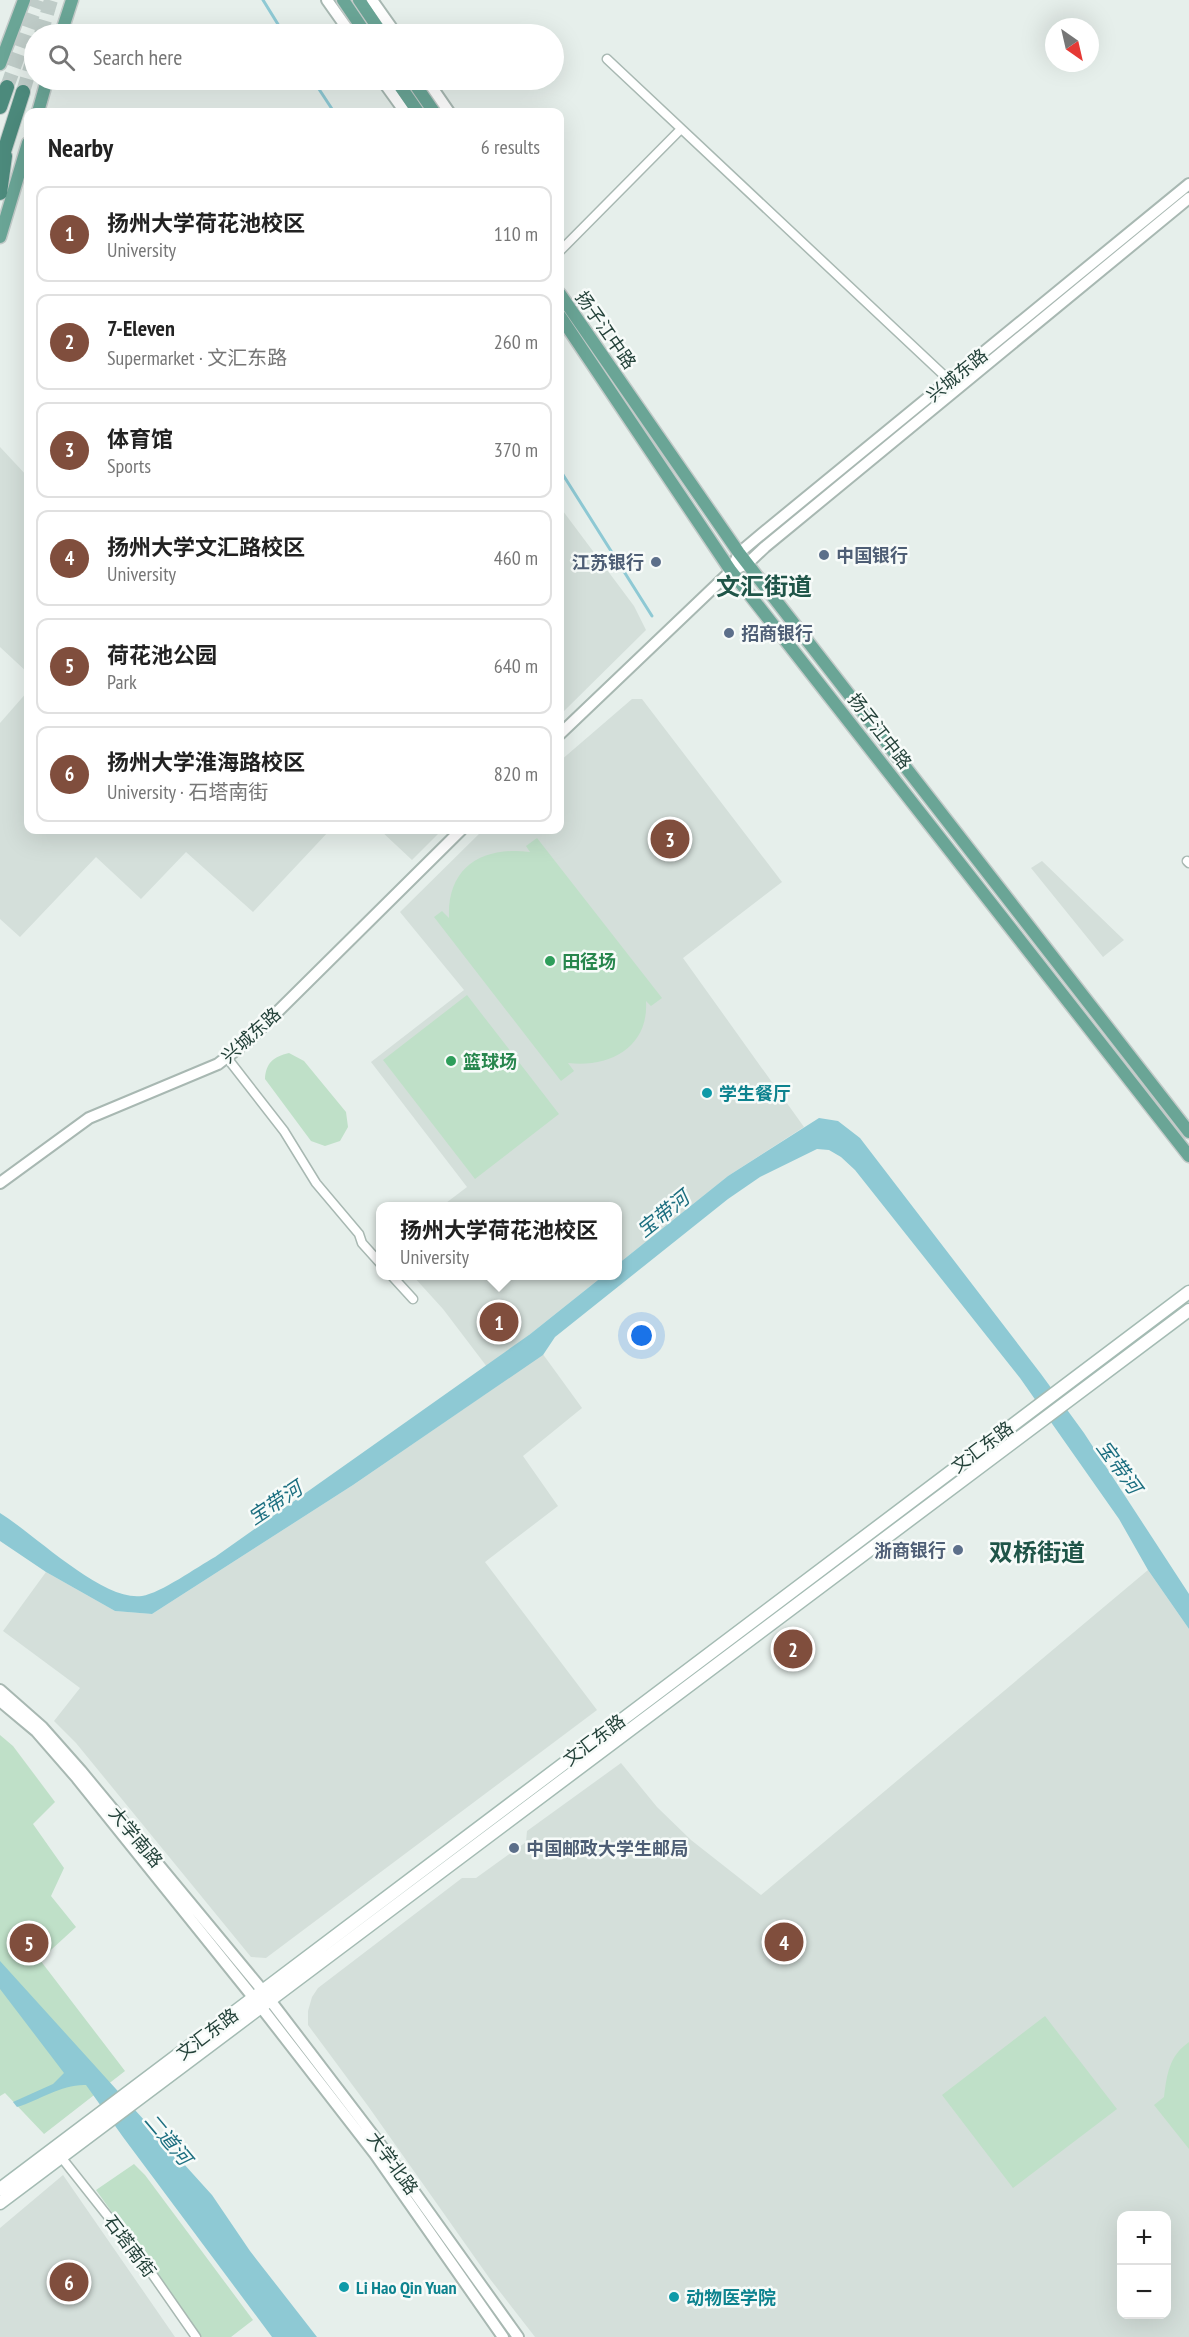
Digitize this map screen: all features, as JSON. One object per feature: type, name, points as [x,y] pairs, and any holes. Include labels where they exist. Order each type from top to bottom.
[{"type":"highway","points":[[0,107],[7,87]]},
{"type":"highway","points":[[0,164],[23,92]]},
{"type":"highway","points":[[0,193],[6,146]]},
{"type":"main road","points":[[0,64],[24,0]]},
{"type":"main road","points":[[64,24],[72,0]]},
{"type":"main road","points":[[343,0],[359,24]]},
{"type":"main road","points":[[359,0],[375,24]]},
{"type":"main road","points":[[39,108],[44,90]]},
{"type":"main road","points":[[403,90],[415,108]]},
{"type":"main road","points":[[419,90],[431,108]]},
{"type":"main road","points":[[0,237],[24,156]]},
{"type":"main road","name":"扬子江中路","points":[[564,300],[747,564],[1189,1132]]},
{"type":"main road","name":"扬子江中路","points":[[564,322],[731,571],[1189,1156]]},
{"type":"main road","name":"文汇东路","points":[[262,1999],[502,1809],[1189,1292]]},
{"type":"main road","name":"文汇东路","points":[[0,2189],[103,2119],[1189,1310]]},
{"type":"main road","name":"文汇东路","points":[[0,2203],[61,2157],[103,2119]]},
{"type":"street","points":[[327,0],[344,24]]},
{"type":"street","points":[[372,0],[389,24]]},
{"type":"street","points":[[607,58],[950,381]]},
{"type":"street","points":[[389,90],[402,108]]},
{"type":"street","points":[[434,90],[446,108]]},
{"type":"street","points":[[564,247],[681,129]]},
{"type":"street","name":"兴城东路","points":[[731,571],[739,553],[1189,184]]},
{"type":"street","name":"兴城东路","points":[[564,730],[731,571],[747,564],[983,366],[1189,198]]},
{"type":"street","name":"兴城东路","points":[[0,1183],[89,1118],[228,1059],[457,834]]},
{"type":"street","points":[[228,1059],[284,1131],[316,1183],[376,1258]]},
{"type":"street","points":[[396,1280],[413,1299]]},
{"type":"street","name":"大学南路","points":[[0,1690],[42,1727],[81,1771],[262,1999]]},
{"type":"street","name":"大学南路","points":[[0,1701],[36,1731],[262,1999]]},
{"type":"street","name":"大学北路","points":[[262,1999],[375,2154],[503,2337]]},
{"type":"street","name":"大学北路","points":[[262,1999],[385,2151],[518,2337]]},
{"type":"street","name":"石塔南街","points":[[61,2157],[141,2258],[196,2337]]},
{"type":"shaded area","points":[[0,447],[24,473],[24,669],[0,647]]},
{"type":"shaded area","points":[[564,512],[634,606],[646,630],[564,711]]},
{"type":"shaded area","points":[[24,696],[24,834],[326,834],[253,912],[186,852],[141,899],[96,857],[20,937],[0,919],[0,723]]},
{"type":"shaded area","points":[[632,699],[642,699],[782,882],[683,958],[804,1127],[728,1176],[622,1261],[622,1202],[447,1202],[467,1187],[371,1062],[464,990],[400,912],[479,834],[564,834],[564,758]]},
{"type":"shaded area","points":[[384,834],[438,834],[412,860]]},
{"type":"shaded area","points":[[1042,861],[1124,940],[1103,957],[1031,868]]},
{"type":"shaded area","points":[[417,1280],[598,1280],[529,1335],[582,1408],[523,1456],[558,1506],[485,1562],[597,1710],[266,1958],[251,1957],[76,1743],[54,1721],[80,1688],[3,1631],[46,1572],[115,1611],[152,1614],[353,1485],[500,1384],[443,1309]]},
{"type":"shaded area","points":[[1148,1570],[1189,1629],[1189,2337],[535,2337],[490,2279],[308,2025],[308,2011],[312,1997],[318,1988],[462,1878],[476,1878],[526,1842],[527,1831],[621,1763],[657,1807],[691,1840],[761,1895]]},
{"type":"shaded area","points":[[63,2175],[175,2337],[0,2337],[0,2228]]},
{"type":"green space","name":"田径场","points":[[537,838],[662,998],[651,1006],[646,1001],[641,1031],[624,1051],[598,1062],[568,1063],[574,1071],[561,1081],[434,917],[442,911],[449,918],[454,885],[461,873],[471,864],[497,853],[530,852],[526,846]]},
{"type":"green space","points":[[467,995],[559,1114],[475,1179],[383,1060]]},
{"type":"green space","points":[[289,1053],[304,1061],[346,1112],[348,1127],[340,1141],[325,1146],[311,1141],[265,1079],[271,1062]]},
{"type":"green space","points":[[0,1735],[13,1746],[55,1802],[33,1824],[64,1868],[51,1896],[76,1927],[40,1960],[125,2071],[44,2134],[5,2093],[0,2096]]},
{"type":"green space","points":[[1045,2016],[1117,2109],[1013,2188],[942,2095]]},
{"type":"green space","points":[[1189,2042],[1189,2149],[1154,2105],[1164,2097],[1173,2059]]},
{"type":"green space","points":[[134,2164],[145,2175],[253,2320],[231,2337],[201,2337],[96,2190]]},
{"type":"water","points":[[819,1118],[838,1121],[860,1138],[1084,1433],[1189,1594],[1189,1629],[1148,1570],[1119,1519],[1020,1378],[855,1170],[829,1150],[817,1149],[760,1177],[728,1199],[555,1337],[543,1355],[353,1485],[152,1614],[115,1611],[46,1572],[0,1541],[0,1513],[89,1578],[108,1588],[126,1595],[142,1596],[159,1590],[215,1557],[529,1335],[598,1280],[622,1280],[622,1261],[728,1176]]},
{"type":"water","points":[[0,1961],[212,2195],[250,2251],[317,2337],[272,2337],[86,2085],[68,2087],[17,2107],[13,2102],[53,2084],[64,2073],[0,1989]]},
{"type":"waterway","points":[[263,0],[278,24]]},
{"type":"waterway","points":[[320,90],[331,108]]},
{"type":"waterway","points":[[564,476],[652,616]]},
{"type":"tunnel","points":[[29,24],[38,0]]},
{"type":"tunnel","points":[[44,24],[51,0]]},
{"type":"tunnel","points":[[7,87],[24,39]]},
{"type":"place","name":"中国银行","points":[[824,555]]},
{"type":"place","name":"江苏银行","points":[[656,562]]},
{"type":"place","name":"招商银行","points":[[729,633]]},
{"type":"place","name":"体育馆","points":[[670,839]]},
{"type":"place","name":"田径场","points":[[550,961]]},
{"type":"place","name":"篮球场","points":[[451,1061]]},
{"type":"place","name":"学生餐厅","points":[[707,1093]]},
{"type":"place","name":"扬州大学荷花池校区","points":[[499,1322]]},
{"type":"place","name":"浙商银行","points":[[958,1550]]},
{"type":"place","name":"7-Eleven","points":[[793,1649]]},
{"type":"place","name":"中国邮政大学生邮局","points":[[514,1848]]},
{"type":"place","name":"扬州大学文汇路校区","points":[[784,1942]]},
{"type":"place","name":"荷花池公园","points":[[29,1943]]},
{"type":"place","name":"扬州大学淮海路校区","points":[[69,2282]]},
{"type":"place","name":"Li Hao Qin Yuan","points":[[344,2287]]},
{"type":"place","name":"动物医学院","points":[[674,2297]]},
{"type":"district","name":"文汇街道","points":[[764,586]]},
{"type":"district","name":"双桥街道","points":[[1037,1552]]},
{"type":"water label","name":"宝带河","points":[[663,1214]]},
{"type":"water label","name":"宝带河","points":[[1119,1467]]},
{"type":"water label","name":"宝带河","points":[[275,1503]]},
{"type":"water label","name":"二道河","points":[[168,2139]]}]
